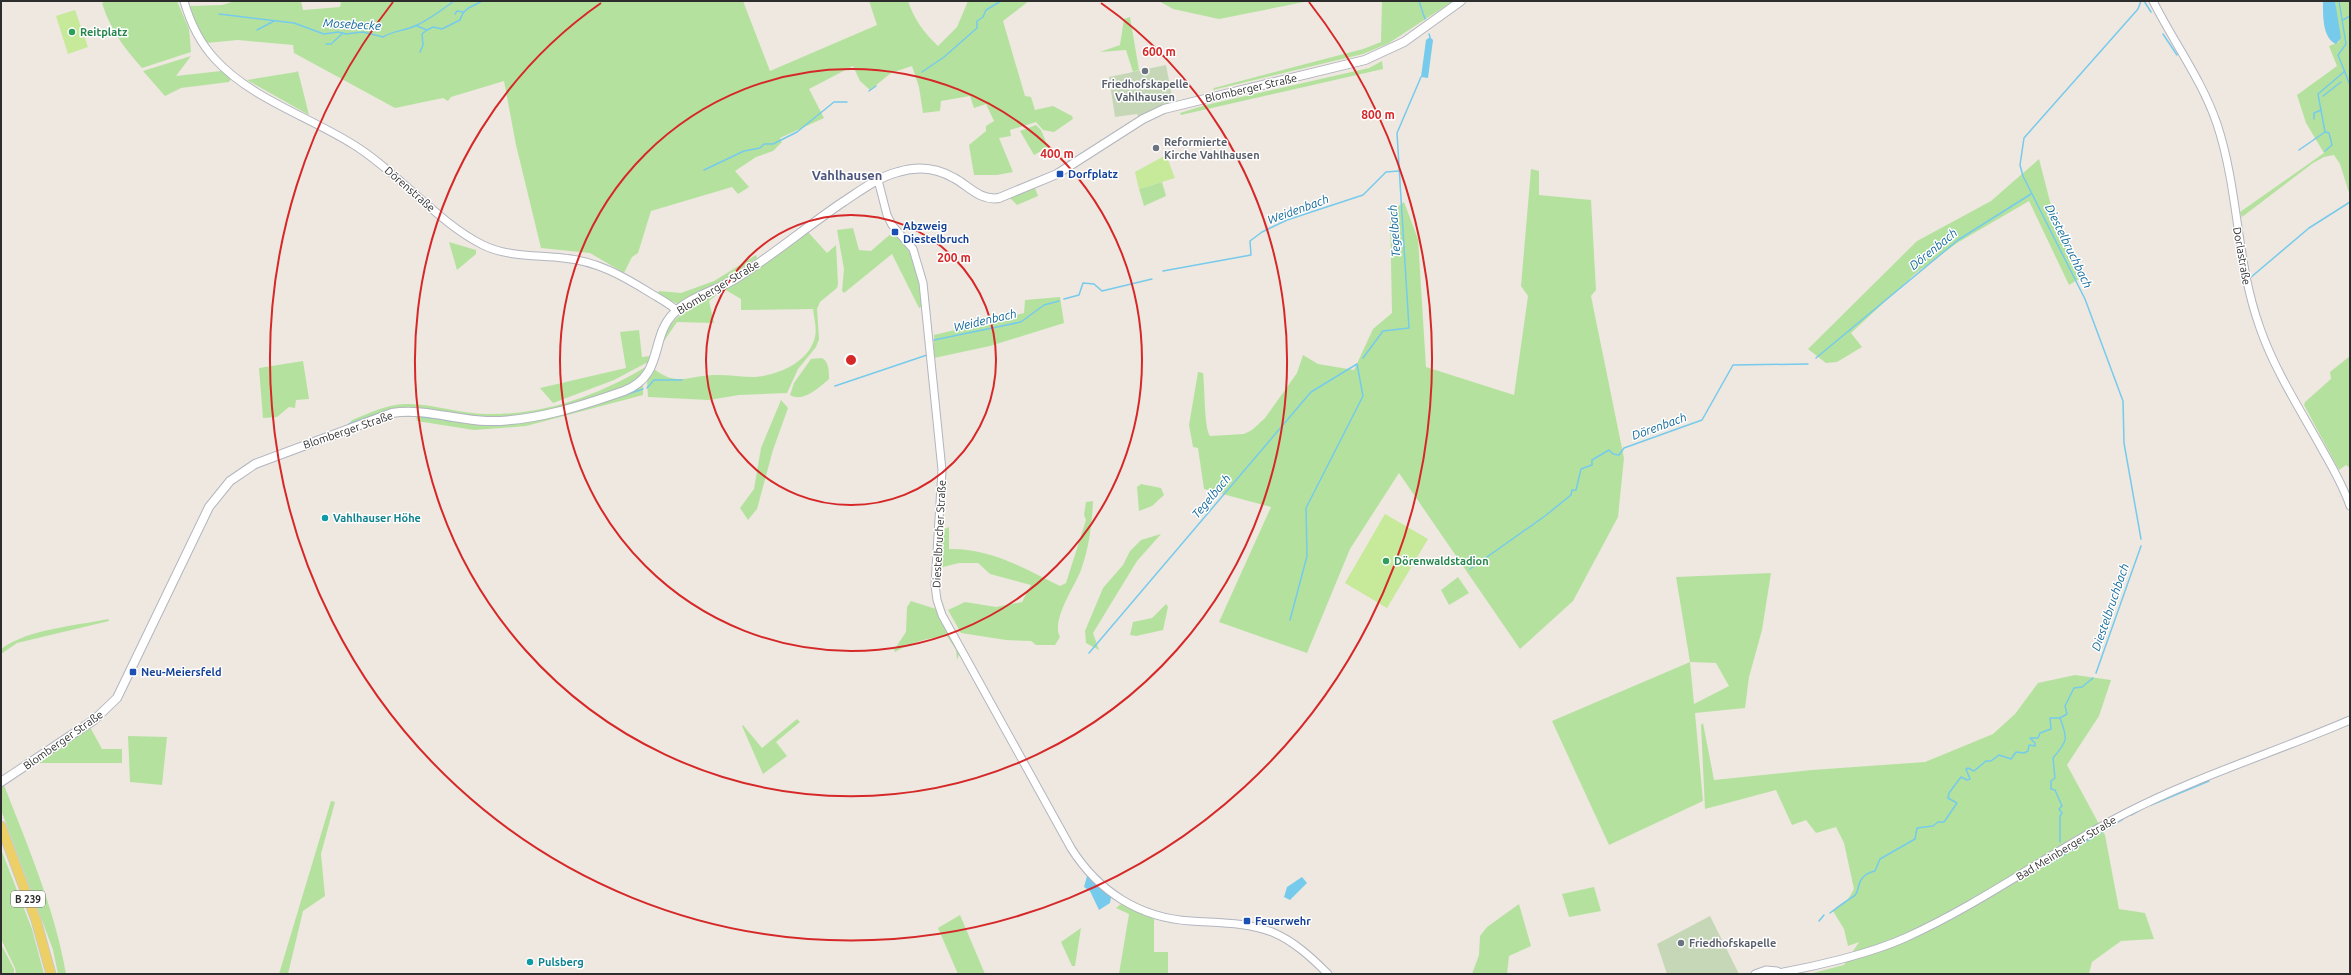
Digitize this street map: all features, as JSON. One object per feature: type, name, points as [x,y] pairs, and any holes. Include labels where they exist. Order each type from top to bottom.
[{"type":"main road","name":"Blomberger Straße","points":[[1,782],[94,720],[117,698],[208,507],[226,485],[245,469],[308,443],[392,413],[417,413],[486,421],[512,420],[546,414],[624,391],[636,386],[646,377],[667,324],[677,311],[694,299],[735,279],[836,207],[878,180],[904,170],[927,169],[948,175],[981,196],[990,199],[999,198],[1057,174],[1143,119],[1164,109],[1342,66],[1383,53],[1418,33],[1461,1]]},
{"type":"main road","name":"B 239","points":[[1,826],[36,920],[51,974]]},
{"type":"street","name":"Dörenstraße","points":[[184,1],[195,30],[203,44],[224,69],[246,85],[354,145],[390,171],[456,230],[482,245],[510,254],[564,258],[604,267],[634,283],[677,311]]},
{"type":"street","name":"Dorlastraße","points":[[2153,1],[2202,86],[2217,124],[2230,175],[2249,295],[2262,334],[2278,370],[2338,477],[2350,506]]},
{"type":"street","name":"Diestelbrucher Straße","points":[[878,180],[887,215],[892,225],[912,249],[923,283],[942,470],[934,585],[937,600],[942,615],[1071,848],[1097,881],[1121,900],[1151,914],[1183,920],[1242,925],[1272,932],[1305,952],[1328,974]]},
{"type":"street","name":"Bad Meinberger Straße","points":[[1772,974],[1859,954],[1906,938],[1965,908],[2099,827],[2148,802],[2350,720]]},
{"type":"street","name":"Bad Meinberger Straße","points":[[1755,974],[1766,970],[1781,971]]},
{"type":"green space","points":[[106,1],[177,1],[189,29],[191,52],[142,68],[129,53],[113,30],[102,3]]},
{"type":"green space","points":[[235,1],[301,1],[303,10],[340,7],[341,1],[743,1],[770,71],[877,25],[869,1],[908,1],[913,14],[920,25],[938,46],[957,27],[968,1],[1029,1],[1003,21],[1025,96],[1031,97],[1035,110],[1053,106],[1072,116],[1073,119],[1054,132],[1043,130],[1036,122],[1010,130],[1011,136],[999,138],[1013,172],[997,175],[974,175],[969,145],[986,131],[986,126],[994,121],[986,104],[974,108],[970,96],[941,101],[940,111],[923,113],[919,87],[912,66],[891,73],[870,90],[860,81],[853,66],[809,89],[824,118],[780,138],[782,142],[773,151],[756,157],[735,171],[749,187],[738,194],[732,187],[651,211],[638,253],[632,257],[624,273],[590,253],[541,248],[516,145],[504,81],[451,97],[448,101],[443,98],[395,108],[294,53],[293,45],[238,40],[206,43],[196,25],[189,6],[222,5]]},
{"type":"green space","points":[[1159,1],[1309,1],[1219,19],[1173,9]]},
{"type":"green space","points":[[1382,1],[1453,1],[1389,43],[1363,54],[1213,90],[1214,88],[1363,49],[1381,42]]},
{"type":"green space","points":[[2335,1],[2350,1],[2350,196],[2340,164],[2334,155],[2324,157],[2313,163],[2242,217],[2240,212],[2324,153],[2306,123],[2297,95],[2337,66],[2329,46],[2339,42]]},
{"type":"green space","name":"Reitplatz","points":[[75,10],[88,47],[68,54],[56,16]]},
{"type":"green space","points":[[1130,17],[1139,70],[1133,72],[1126,50],[1100,52],[1120,45],[1124,19]]},
{"type":"green space","points":[[191,56],[176,76],[221,71],[231,79],[229,82],[181,88],[165,96],[143,71]]},
{"type":"green space","points":[[1382,61],[1383,69],[1181,115],[1180,113],[1206,105],[1369,68]]},
{"type":"green space","points":[[1166,65],[1173,101],[1139,117],[1137,114],[1115,117],[1109,77]]},
{"type":"green space","points":[[298,71],[309,115],[247,80],[296,72]]},
{"type":"green space","points":[[1036,125],[1041,130],[1048,147],[1034,155],[1020,131]]},
{"type":"green space","points":[[1166,155],[1175,178],[1139,189],[1135,172]]},
{"type":"green space","points":[[2039,159],[2054,217],[2079,279],[2069,285],[2029,201],[1957,243],[1916,273],[1851,333],[1862,347],[1837,362],[1826,363],[1808,349],[1917,241],[1991,201]]},
{"type":"green space","points":[[1531,169],[1539,171],[1539,195],[1591,200],[1596,290],[1591,296],[1624,458],[1618,517],[1573,601],[1520,649],[1399,473],[1350,549],[1307,653],[1219,622],[1271,507],[1204,489],[1198,448],[1193,447],[1189,425],[1198,372],[1203,373],[1207,425],[1210,436],[1244,434],[1252,430],[1265,418],[1297,373],[1303,355],[1318,364],[1354,370],[1373,329],[1392,313],[1390,212],[1404,202],[1418,239],[1426,367],[1514,395],[1528,296],[1521,286]]},
{"type":"green space","points":[[1162,182],[1166,196],[1144,206],[1139,189]]},
{"type":"green space","points":[[1035,188],[1038,196],[1017,205],[1010,198]]},
{"type":"green space","points":[[853,228],[859,250],[871,251],[894,231],[908,250],[916,265],[924,305],[919,308],[892,254],[844,293],[842,291],[844,269],[837,230]]},
{"type":"green space","points":[[808,232],[827,253],[836,245],[838,284],[837,288],[820,302],[817,309],[819,339],[816,347],[798,369],[787,393],[739,395],[709,400],[648,397],[647,382],[654,369],[670,378],[678,379],[708,375],[755,377],[764,376],[792,366],[806,354],[812,346],[816,334],[813,309],[741,310],[741,299],[724,289]]},
{"type":"green space","points":[[449,242],[476,250],[476,254],[457,270]]},
{"type":"green space","points":[[756,255],[757,258],[720,283],[678,304],[657,295],[659,291],[681,293],[714,281]]},
{"type":"green space","points":[[717,292],[719,293],[709,301],[714,323],[677,322],[664,341],[667,332],[678,317],[685,311]]},
{"type":"green space","points":[[1060,297],[1064,323],[990,346],[934,358],[934,335],[1024,313],[1025,300]]},
{"type":"green space","points":[[639,330],[642,357],[650,356],[648,362],[614,380],[553,403],[540,388],[626,368],[620,332]]},
{"type":"green space","points":[[2350,356],[2350,468],[2346,465],[2339,470],[2304,405],[2305,402],[2331,379],[2330,372]]},
{"type":"green space","points":[[822,358],[827,364],[829,370],[829,379],[806,396],[795,397],[790,395],[794,383],[811,359]]},
{"type":"green space","points":[[303,361],[309,399],[296,400],[295,408],[289,407],[277,417],[263,418],[259,368]]},
{"type":"green space","points":[[650,364],[648,370],[628,388],[542,413],[492,419],[416,410],[347,426],[352,420],[398,404],[425,405],[478,414],[510,413],[552,407],[573,401],[613,385]]},
{"type":"green space","points":[[643,384],[643,395],[526,426],[474,430],[417,421],[416,417],[405,417],[405,415],[509,422]]},
{"type":"green space","points":[[781,400],[788,408],[773,450],[757,509],[748,520],[740,508],[754,489],[761,448]]},
{"type":"green space","points":[[1141,484],[1161,488],[1164,495],[1152,506],[1139,511],[1137,487]]},
{"type":"green space","points":[[1093,501],[1091,527],[1086,553],[1081,570],[1064,604],[1058,622],[1060,637],[1055,645],[1036,645],[1031,641],[1006,640],[961,633],[948,610],[965,602],[996,607],[1022,602],[1031,585],[990,574],[978,563],[959,563],[939,568],[940,536],[942,530],[949,527],[949,549],[979,552],[1006,560],[1060,586],[1066,583],[1086,520],[1084,515],[1086,502]]},
{"type":"green space","name":"Dörenwaldstadion","points":[[1385,514],[1428,539],[1387,608],[1345,583]]},
{"type":"green space","points":[[1161,534],[1137,561],[1093,633],[1099,650],[1086,643],[1085,631],[1103,588],[1123,565],[1130,551],[1141,540]]},
{"type":"green space","points":[[1771,573],[1762,630],[1749,677],[1745,708],[1695,713],[1703,801],[1609,845],[1552,721],[1690,662],[1676,577]],"holes":[[[1690,662],[1716,663],[1729,686],[1694,704]]]},
{"type":"green space","points":[[1458,577],[1469,593],[1449,605],[1441,590]]},
{"type":"green space","points":[[911,601],[936,609],[960,651],[957,660],[956,650],[947,636],[920,641],[895,652],[894,650],[906,632],[907,607]]},
{"type":"green space","points":[[1166,604],[1168,607],[1163,630],[1136,636],[1130,635],[1133,622],[1152,618]]},
{"type":"green space","points":[[108,619],[109,621],[17,643],[1,654],[1,649],[24,637],[52,629]]},
{"type":"green space","points":[[2075,675],[2111,680],[2099,716],[2067,765],[2105,835],[2119,909],[2145,913],[2154,939],[2121,941],[2092,962],[2089,974],[1809,974],[1844,965],[1859,942],[1848,946],[1844,929],[1833,911],[1847,901],[1854,889],[1844,843],[1836,827],[1816,833],[1806,820],[1792,825],[1776,790],[1705,809],[1701,725],[1703,723],[1714,780],[1812,770],[1925,762],[1993,734],[2015,714],[2038,683]]},
{"type":"green space","points":[[797,719],[800,722],[776,742],[787,756],[763,774],[742,726],[743,725],[762,748]]},
{"type":"green space","points":[[90,727],[102,749],[122,749],[122,763],[35,763]]},
{"type":"green space","points":[[128,736],[167,737],[162,785],[130,782]]},
{"type":"green space","points":[[4,785],[48,902],[66,974],[58,974],[53,950],[1,810],[1,788]]},
{"type":"green space","points":[[331,801],[335,802],[321,854],[325,896],[303,911],[288,974],[279,974]]},
{"type":"green space","points":[[1,849],[32,929],[44,974],[16,974],[15,968],[1,939]]},
{"type":"green space","points":[[1594,887],[1601,911],[1569,917],[1562,894]]},
{"type":"green space","points":[[1121,904],[1154,919],[1154,952],[1168,952],[1168,974],[1119,974],[1129,914],[1116,908]]},
{"type":"green space","points":[[1519,904],[1531,946],[1509,956],[1507,974],[1472,974],[1479,955],[1480,936],[1487,927]]},
{"type":"green space","points":[[960,915],[985,974],[958,974],[938,928]]},
{"type":"green space","points":[[1710,916],[1739,974],[1667,974],[1657,944]]},
{"type":"green space","points":[[1081,928],[1075,966],[1072,966],[1061,942]]},
{"type":"green space","points":[[1,944],[14,969],[14,974],[1,974]]},
{"type":"water","points":[[2323,1],[2335,1],[2341,38],[2336,44],[2328,37],[2324,25]]},
{"type":"water","points":[[1430,37],[1433,40],[1428,78],[1421,77],[1426,40]]},
{"type":"water","points":[[1087,876],[1111,897],[1110,903],[1099,910],[1090,891],[1084,887]]},
{"type":"water","points":[[1302,877],[1307,883],[1290,900],[1284,897],[1287,887]]},
{"type":"waterway","name":"Mosebecke","points":[[219,14],[294,23],[324,34],[338,32],[346,34],[363,32],[383,37],[422,23],[454,1]]},
{"type":"waterway","points":[[417,26],[427,30],[433,27],[442,29],[460,20],[466,10],[482,1]]},
{"type":"waterway","points":[[922,72],[944,57],[977,28],[977,21],[983,17],[986,10],[1001,1]]},
{"type":"waterway","name":"Tegelbach","points":[[1419,1],[1425,19]]},
{"type":"waterway","name":"Diestelbruchbach","points":[[2141,1],[2138,9],[2024,138],[2020,165],[2023,176],[2085,299],[2123,401],[2124,443],[2141,539]]},
{"type":"waterway","points":[[2144,1],[2151,12]]},
{"type":"waterway","points":[[2339,1],[2346,44],[2338,55],[2350,85]]},
{"type":"waterway","points":[[455,14],[457,11],[463,12]]},
{"type":"waterway","points":[[2343,20],[2350,16]]},
{"type":"waterway","points":[[257,30],[274,21]]},
{"type":"waterway","points":[[420,52],[423,45],[422,34],[427,30]]},
{"type":"waterway","points":[[326,44],[331,44],[343,33]]},
{"type":"waterway","points":[[2163,34],[2177,55]]},
{"type":"waterway","points":[[2299,150],[2325,132],[2318,94],[2345,71]]},
{"type":"waterway","name":"Tegelbach","points":[[1363,358],[1383,331],[1409,328],[1397,133],[1421,77]]},
{"type":"waterway","points":[[2323,96],[2341,82]]},
{"type":"waterway","points":[[869,91],[876,86]]},
{"type":"waterway","points":[[704,170],[744,151],[760,148],[764,144],[773,144],[797,132],[834,102],[847,102]]},
{"type":"waterway","points":[[2314,119],[2314,113],[2321,110]]},
{"type":"waterway","points":[[2325,132],[2329,133],[2332,145],[2325,151]]},
{"type":"waterway","name":"Weidenbach","points":[[1163,271],[1251,255],[1250,241],[1262,232],[1287,220],[1363,195],[1386,172],[1399,171]]},
{"type":"waterway","name":"Dörenbach","points":[[1816,358],[1958,240],[2031,194]]},
{"type":"waterway","points":[[2250,278],[2309,228],[2350,202]]},
{"type":"waterway","name":"Weidenbach","points":[[1064,299],[1079,295],[1083,283],[1094,284],[1102,291],[1152,279]]},
{"type":"waterway","name":"Weidenbach","points":[[934,340],[1021,322],[1044,305],[1059,301]]},
{"type":"waterway","name":"Weidenbach","points":[[835,386],[927,355]]},
{"type":"waterway","name":"Tegelbach","points":[[1089,653],[1311,392],[1357,364],[1363,396],[1306,508],[1307,556],[1290,620]]},
{"type":"waterway","name":"Dörenbach","points":[[1470,569],[1545,516],[1571,495],[1572,490],[1576,490],[1581,469],[1592,465],[1592,460],[1609,450],[1613,454],[1619,455],[1624,448],[1702,420],[1733,365],[1808,364]]},
{"type":"waterway","points":[[647,388],[654,380],[682,380]]},
{"type":"waterway","points":[[610,400],[643,389]]},
{"type":"waterway","points":[[349,424],[383,412]]},
{"type":"waterway","points":[[422,417],[441,419]]},
{"type":"waterway","points":[[445,420],[451,421]]},
{"type":"waterway","name":"Diestelbruchbach","points":[[2096,673],[2141,546]]},
{"type":"waterway","name":"Diestelbruchbach","points":[[1830,913],[1856,894],[1861,880],[1868,873],[1875,871],[1880,859],[1915,839],[1917,828],[1933,826],[1938,822],[1944,822],[1957,803],[1948,798],[1949,793],[1961,777],[1967,780],[1970,779],[1966,769],[1968,768],[1974,771],[1986,761],[1991,761],[1999,755],[2011,759],[2016,752],[2024,753],[2028,751],[2029,745],[2035,746],[2035,743],[2030,738],[2038,738],[2040,733],[2051,729],[2050,718],[2060,718],[2067,714],[2065,706],[2074,688],[2082,687],[2093,678]]},
{"type":"waterway","points":[[2060,718],[2065,740],[2062,748],[2053,758],[2055,778],[2051,781],[2051,789],[2055,790],[2062,806],[2059,809],[2062,813],[2060,816],[2060,842]]},
{"type":"waterway","points":[[2151,805],[2209,781]]},
{"type":"waterway","points":[[2131,815],[2147,806]]},
{"type":"waterway","points":[[2045,866],[2123,819]]},
{"type":"waterway","name":"Diestelbruchbach","points":[[1819,921],[1824,915]]},
{"type":"place","name":"Reitplatz","points":[[72,32]]},
{"type":"place","name":"Friedhofskapelle Vahlhausen","points":[[1145,71]]},
{"type":"place","name":"Reformierte Kirche Vahlhausen","points":[[1156,148]]},
{"type":"place","name":"Dorfplatz","points":[[1060,174]]},
{"type":"place","name":"Abzweig Diestelbruch","points":[[895,232]]},
{"type":"place","name":"Vahlhauser Höhe","points":[[325,518]]},
{"type":"place","name":"Dörenwaldstadion","points":[[1386,561]]},
{"type":"place","name":"Neu-Meiersfeld","points":[[133,672]]},
{"type":"place","name":"Feuerwehr","points":[[1247,921]]},
{"type":"place","name":"Friedhofskapelle","points":[[1681,943]]},
{"type":"place","name":"Pulsberg","points":[[530,962]]},
{"type":"district","name":"Vahlhausen","points":[[847,175]]}]
